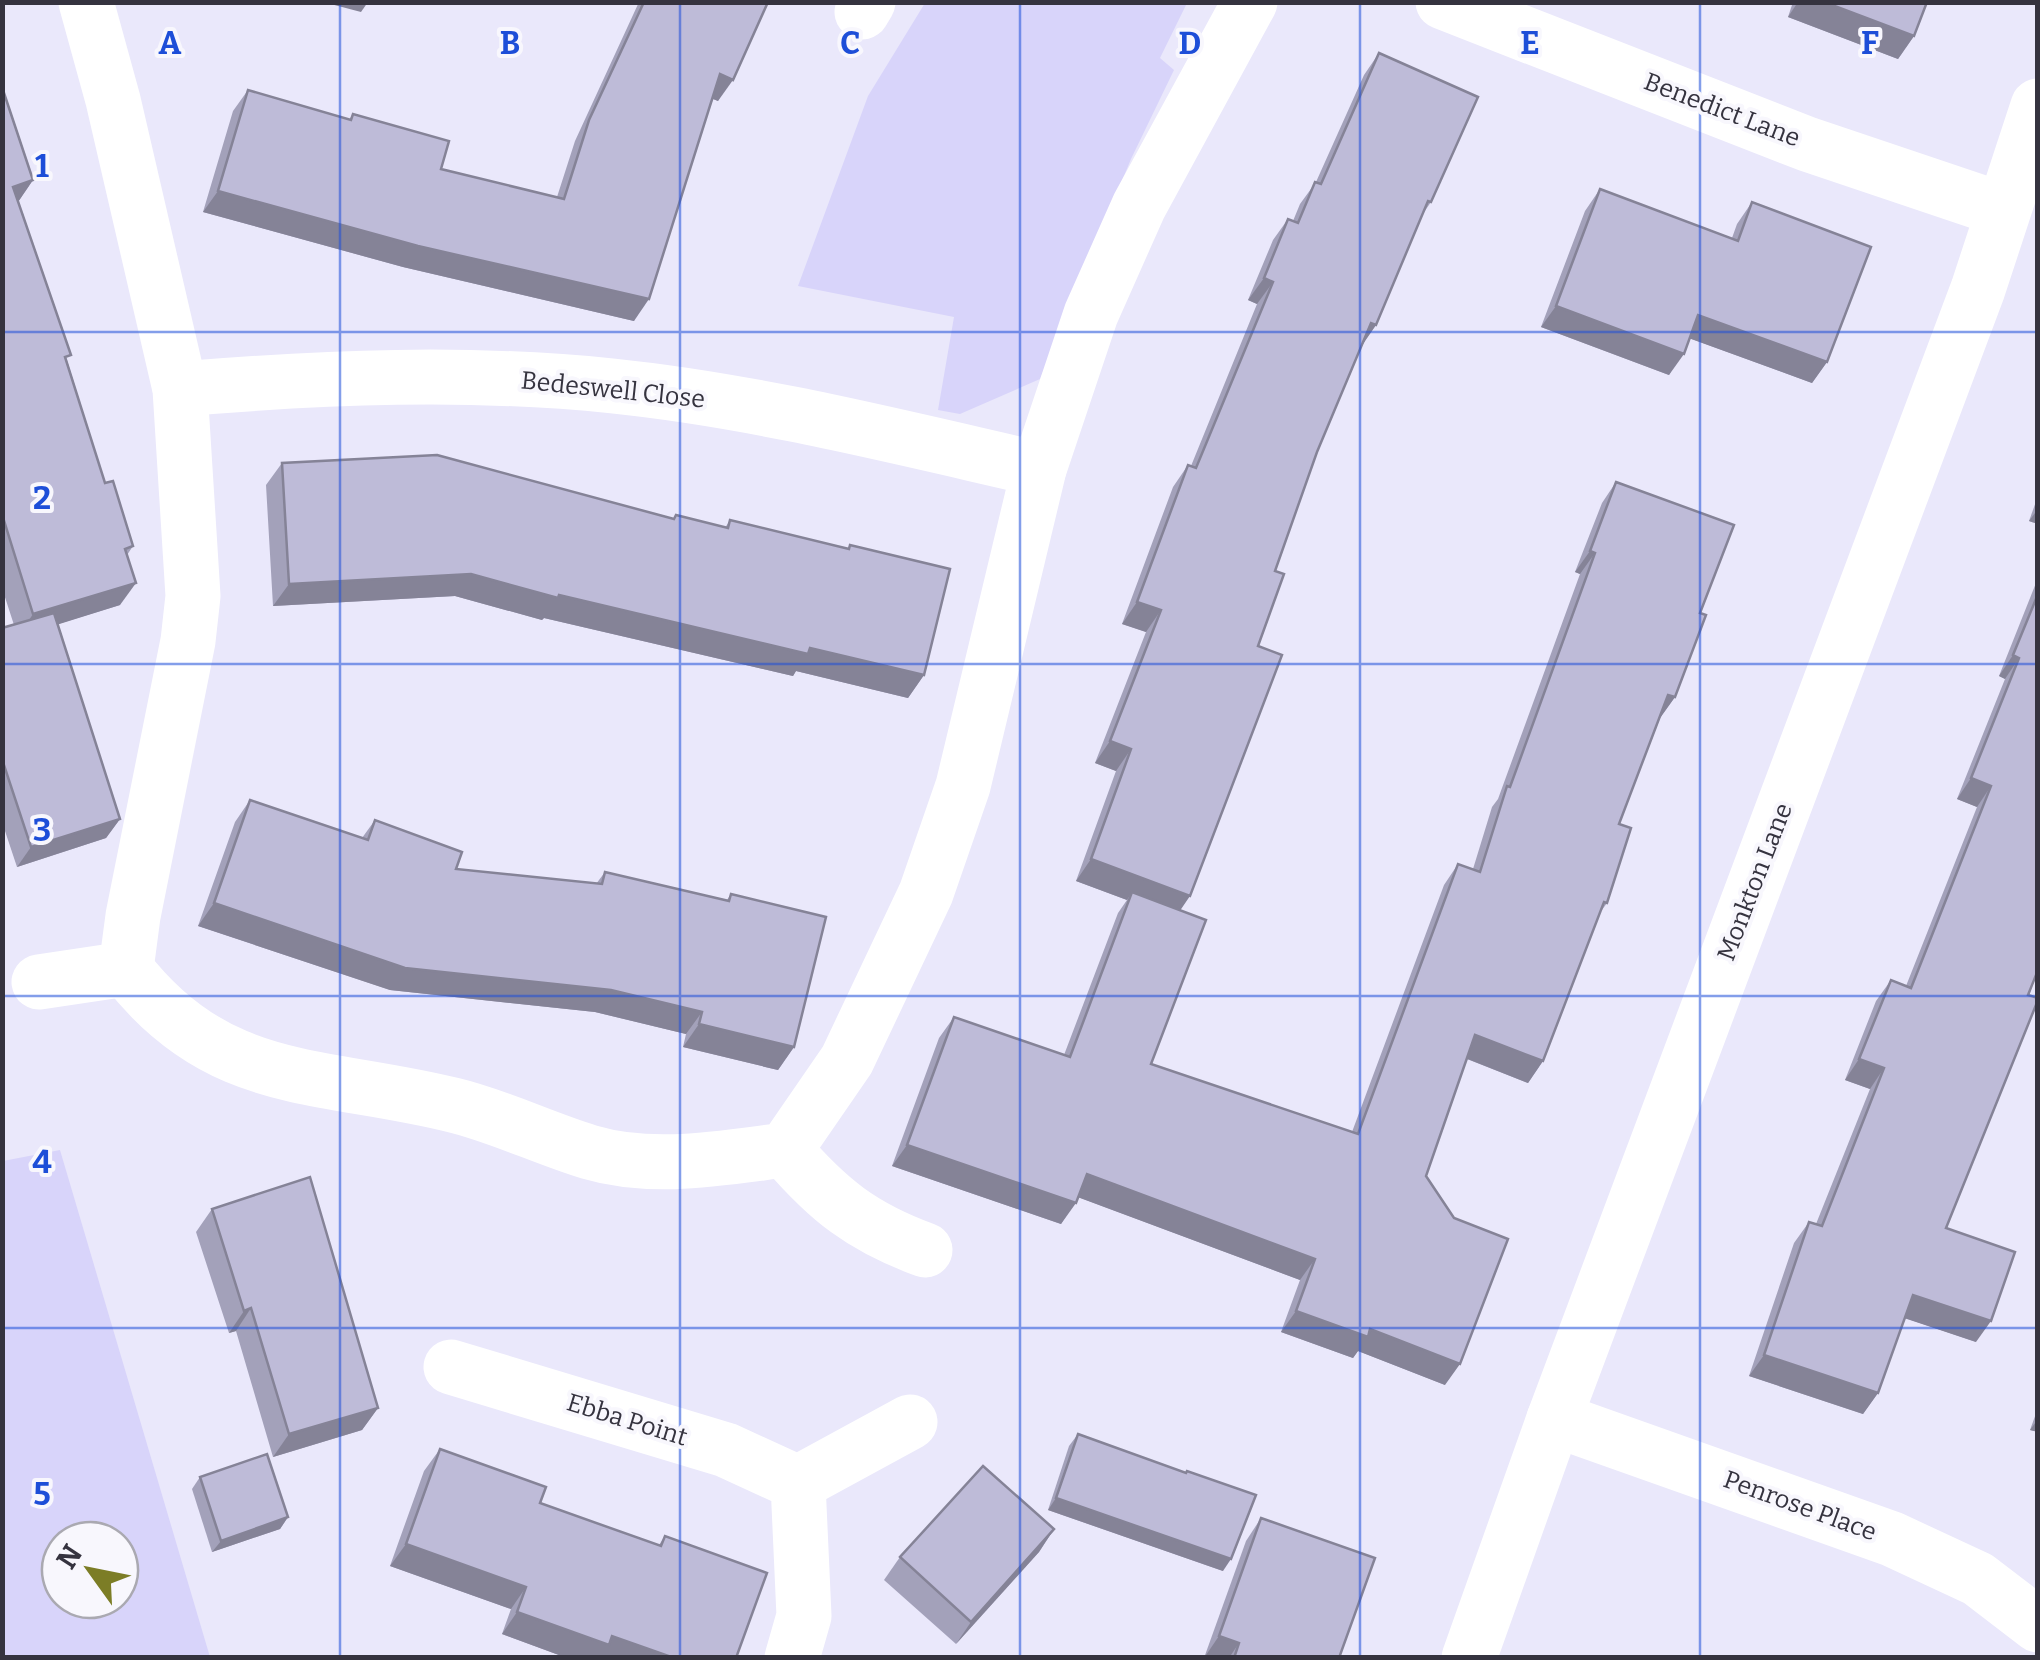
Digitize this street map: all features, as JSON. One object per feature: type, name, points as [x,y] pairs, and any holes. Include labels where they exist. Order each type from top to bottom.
[{"type":"street","points":[[86,2],[114,100],[180,389],[193,596],[188,641],[126,968],[142,989],[180,1024],[214,1048],[255,1066],[457,1106],[593,1153],[652,1162],[703,1161],[785,1150],[847,1060],[926,893],[962,786],[1039,470],[1090,314],[1139,206],[1250,2]]},
{"type":"street","name":"Benedict Lane","points":[[1443,2],[1807,144],[2004,210]]},
{"type":"street","name":"Monkton Lane","points":[[1469,1658],[1554,1419],[1978,290],[2038,106]]},
{"type":"street","name":"Bedeswell Close","points":[[180,389],[300,380],[447,376],[613,386],[788,413],[1039,470]]},
{"type":"street","points":[[39,982],[126,968]]},
{"type":"street","points":[[785,1150],[841,1208],[882,1234],[925,1250]]},
{"type":"street","name":"Ebba Point","points":[[451,1367],[726,1450],[798,1483]]},
{"type":"street","name":"Penrose Place","points":[[1554,1419],[1892,1539],[1978,1579],[2036,1620]]},
{"type":"street","points":[[792,1658],[804,1616],[798,1483],[910,1422]]},
{"type":"shaded area","points":[[925,3],[1187,3],[1160,58],[1174,70],[1131,159],[1040,379],[960,414],[938,410],[954,317],[798,286],[868,96]]},
{"type":"shaded area","points":[[60,1150],[210,1657],[3,1657],[3,1161]]},
{"type":"building","points":[[644,2],[768,2],[733,80],[720,74],[649,299],[418,246],[218,191],[248,90],[351,120],[353,114],[449,141],[441,169],[564,199],[589,120]]},
{"type":"building","points":[[1824,2],[1927,2],[1914,36]]},
{"type":"building","points":[[1379,53],[1478,97],[1431,202],[1428,201],[1376,325],[1371,323],[1317,452],[1275,571],[1284,574],[1258,646],[1282,655],[1190,896],[1091,859],[1131,749],[1110,741],[1161,610],[1137,602],[1188,465],[1196,468],[1273,282],[1264,278],[1288,219],[1298,223],[1315,182],[1321,184]]},
{"type":"building","points":[[2,87],[33,180],[13,187],[71,355],[65,357],[105,483],[113,481],[133,546],[125,549],[136,583],[33,614],[2,514]]},
{"type":"building","points":[[1600,189],[1738,241],[1752,202],[1871,247],[1827,362],[1698,315],[1684,354],[1556,306]]},
{"type":"building","points":[[437,455],[674,519],[676,515],[728,528],[730,520],[950,569],[924,675],[810,648],[808,654],[559,595],[558,598],[471,574],[289,584],[282,463]]},
{"type":"building","points":[[1616,482],[1734,525],[1700,613],[1706,615],[1675,697],[1668,695],[1619,824],[1631,828],[1607,903],[1604,902],[1543,1061],[1475,1035],[1426,1176],[1454,1218],[1508,1239],[1460,1364],[1370,1329],[1368,1337],[1296,1311],[1315,1259],[1087,1174],[1076,1203],[907,1145],[954,1017],[1070,1057],[1132,892],[1206,920],[1151,1064],[1358,1134],[1458,864],[1480,872],[1507,786],[1510,787],[1595,553],[1590,551]]},
{"type":"building","points":[[2038,594],[2038,970],[2028,995],[2038,1000],[1946,1228],[2015,1252],[1991,1321],[1913,1295],[1878,1393],[1764,1355],[1809,1222],[1822,1226],[1884,1068],[1859,1059],[1891,980],[1911,988],[1991,786],[1971,778],[2019,658],[2013,655]]},
{"type":"building","points":[[54,613],[120,819],[31,847],[2,759],[2,628]]},
{"type":"building","points":[[250,800],[368,840],[375,820],[462,852],[456,869],[602,884],[605,872],[729,901],[731,894],[826,917],[794,1047],[699,1024],[702,1012],[611,990],[405,968],[214,903]]},
{"type":"building","points":[[310,1177],[378,1408],[289,1434],[251,1308],[244,1311],[212,1209]]},
{"type":"building","points":[[1078,1434],[1256,1495],[1231,1559],[1056,1498]]},
{"type":"building","points":[[440,1449],[546,1487],[540,1503],[661,1546],[665,1536],[767,1573],[736,1658],[674,1658],[612,1636],[609,1645],[517,1612],[526,1587],[406,1544]]},
{"type":"building","points":[[267,1454],[288,1517],[221,1541],[200,1477]]},
{"type":"building","points":[[983,1466],[1054,1529],[971,1622],[900,1557]]},
{"type":"building","points":[[1261,1518],[1375,1558],[1339,1658],[1234,1658],[1239,1643],[1219,1636]]}]
